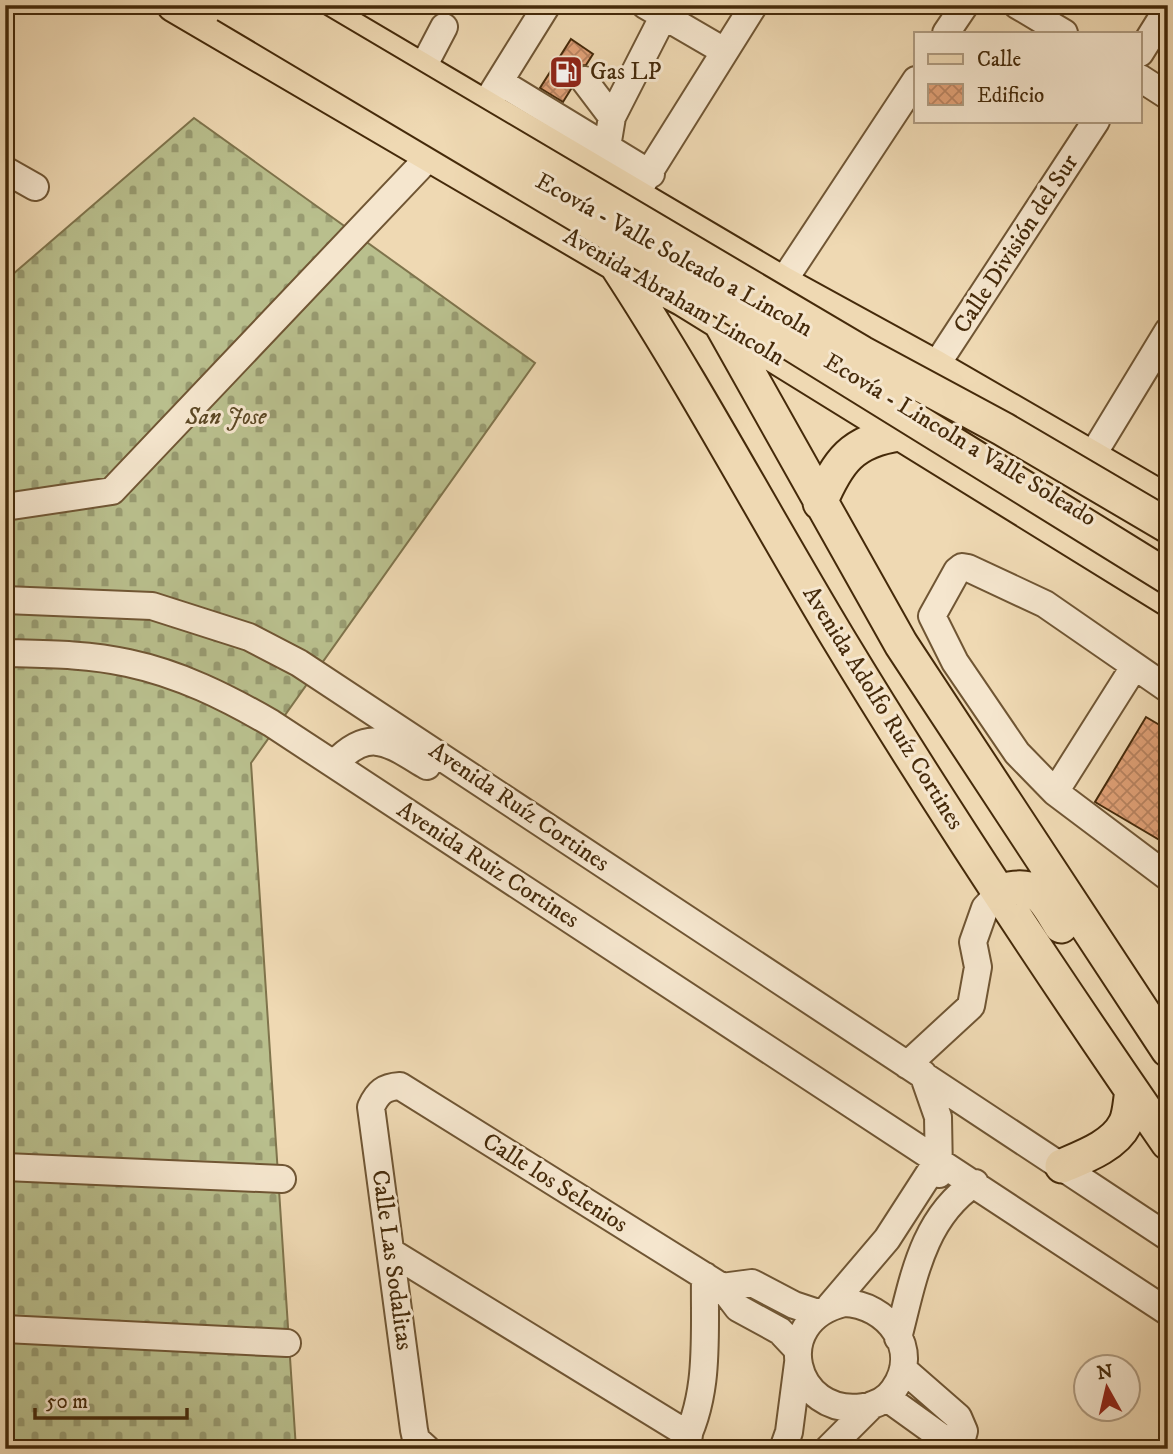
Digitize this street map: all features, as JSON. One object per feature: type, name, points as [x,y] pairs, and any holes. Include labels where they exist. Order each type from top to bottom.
[{"type":"main road","name":"Avenida Abraham Lincoln","points":[[174,5],[616,264],[700,272],[774,319],[886,342],[935,367],[1168,502]]},
{"type":"main road","points":[[274,5],[862,353],[1003,429],[1168,526]]},
{"type":"main road","name":"Avenida Abraham Lincoln","points":[[210,8],[724,302],[1168,577]]},
{"type":"main road","name":"Avenida Abraham Lincoln","points":[[331,10],[422,69],[492,94],[643,184],[700,272],[774,319],[852,377],[899,434],[1168,599]]},
{"type":"main road","name":"Avenida Adolfo Ruíz Cortines","points":[[616,264],[665,339],[709,420],[936,799],[1001,891],[1168,1143]]},
{"type":"main road","points":[[700,272],[709,420]]},
{"type":"main road","name":"Avenida Adolfo Ruíz Cortines","points":[[700,272],[776,426],[901,644],[1163,1042]]},
{"type":"main road","points":[[774,319],[776,426]]},
{"type":"main road","points":[[852,377],[862,347],[886,342]]},
{"type":"main road","points":[[820,503],[837,467],[849,453],[879,437],[899,434]]},
{"type":"main road","points":[[1001,891],[1024,886],[1033,889],[1046,903],[1100,983],[1163,1042]]},
{"type":"main road","points":[[1062,1166],[1090,1154],[1114,1138],[1125,1123],[1132,1091]]},
{"type":"street","points":[[547,5],[492,94],[607,148],[643,184],[754,5]]},
{"type":"street","points":[[947,32],[965,5]]},
{"type":"street","points":[[1017,5],[1062,32]]},
{"type":"street","points":[[1142,50],[1168,8]]},
{"type":"street","points":[[607,148],[612,117],[654,11],[724,51]]},
{"type":"street","points":[[422,69],[444,27]]},
{"type":"street","name":"Ecovía - Valle Soleado a Lincoln","points":[[316,67],[700,272]]},
{"type":"street","points":[[1142,79],[1168,96]]},
{"type":"street","points":[[584,80],[612,117]]},
{"type":"street","points":[[774,319],[914,83]]},
{"type":"street","name":"Calle División del Sur","points":[[935,367],[1095,122]]},
{"type":"street","points":[[5,508],[111,491],[430,156]]},
{"type":"street","points":[[5,170],[35,187]]},
{"type":"street","name":"Ecovía - Valle Soleado a Lincoln","points":[[774,319],[852,377],[1168,543]]},
{"type":"street","points":[[1091,456],[1168,331]]},
{"type":"street","name":"Ecovía - Lincoln a Valle Soleado","points":[[852,377],[1168,564]]},
{"type":"street","points":[[1168,689],[1045,604],[968,568],[957,571],[932,616],[955,662],[1017,753],[1055,792],[1168,877]]},
{"type":"street","name":"Avenida Ruíz Cortines","points":[[5,600],[152,606],[249,637],[299,663],[1168,1237]]},
{"type":"street","name":"Avenida Ruiz Cortines","points":[[5,653],[78,656],[128,663],[181,678],[271,723],[938,1160]]},
{"type":"street","points":[[1055,792],[1134,667]]},
{"type":"street","points":[[334,764],[352,745],[374,741],[392,745],[575,862],[622,876]]},
{"type":"street","points":[[943,1210],[938,1160],[938,1117],[915,1069],[971,1006],[978,967],[973,942],[985,908],[1001,891]]},
{"type":"street","name":"Calle los Selenios","points":[[386,1087],[400,1086],[714,1282],[738,1308],[780,1331],[797,1356]]},
{"type":"street","name":"Calle Las Sodalitas","points":[[386,1087],[376,1094],[371,1107],[421,1444]]},
{"type":"street","points":[[938,1160],[1168,1312]]},
{"type":"street","points":[[783,1449],[789,1432],[797,1356],[807,1322],[824,1310],[887,1239],[938,1160]]},
{"type":"street","points":[[5,1167],[282,1178]]},
{"type":"street","points":[[898,1338],[918,1259],[943,1210],[957,1195],[975,1183]]},
{"type":"street","points":[[391,1252],[685,1442],[702,1387],[714,1282],[752,1283],[794,1305],[824,1310],[844,1303],[871,1307],[883,1315],[898,1338],[903,1353],[900,1380],[828,1449]]},
{"type":"street","points":[[5,1329],[288,1343]]},
{"type":"street","points":[[797,1356],[803,1377],[824,1400],[846,1407],[880,1402],[959,1449],[964,1431],[958,1417],[903,1369]]},
{"type":"green space","name":"San Jose","points":[[194,118],[535,363],[251,763],[296,1449],[5,1449],[5,281]]},
{"type":"building","name":"Gas LP","points":[[571,39],[593,54],[586,65],[575,67],[570,73],[571,89],[563,102],[540,88]]},
{"type":"building","points":[[1146,717],[1168,730],[1168,845],[1095,802]]},
{"type":"place","name":"Gas LP","points":[[566,72]]}]
